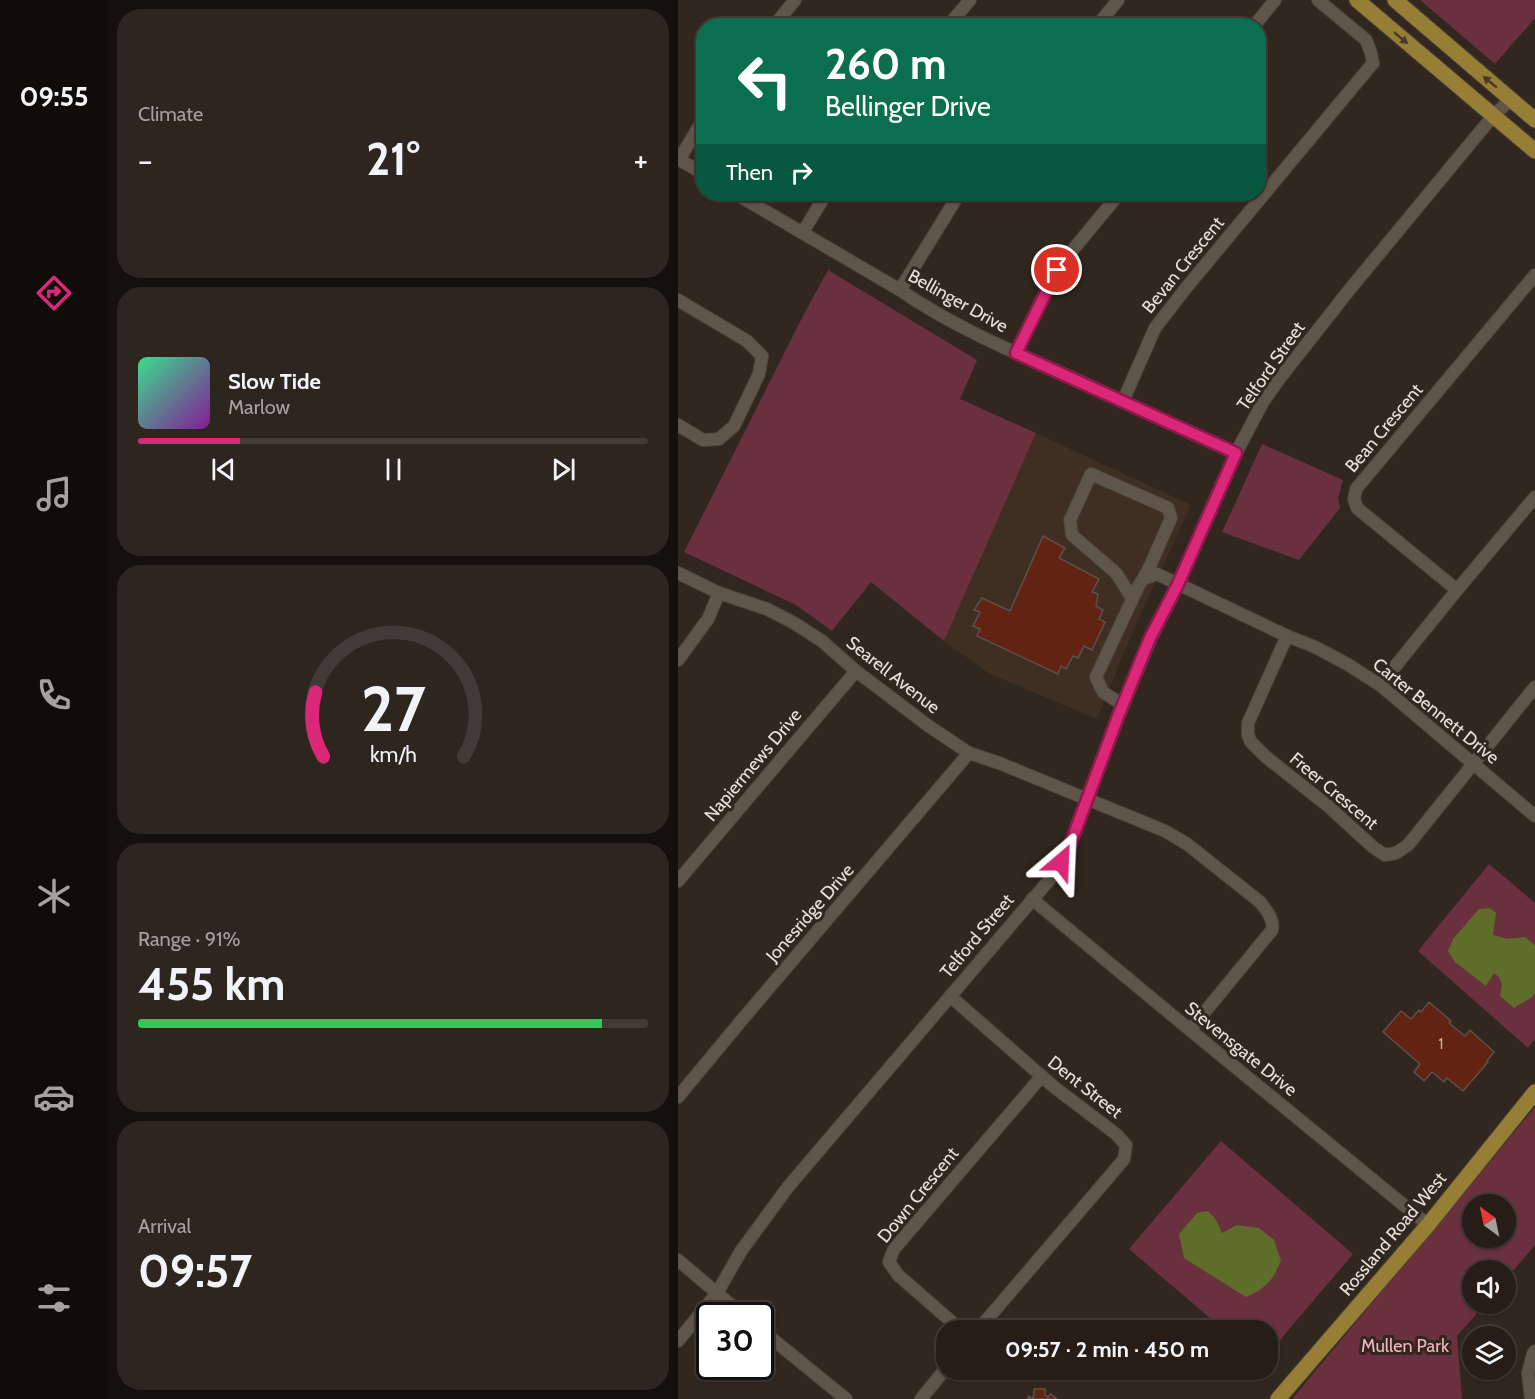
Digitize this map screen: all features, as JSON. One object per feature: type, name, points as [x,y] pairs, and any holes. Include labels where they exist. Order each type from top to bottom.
[{"type":"main road","points":[[1357,0],[1535,151]]},
{"type":"main road","points":[[1395,0],[1535,120]]},
{"type":"main road","name":"Rossland Road West","points":[[1278,1399],[1428,1225],[1535,1092]]},
{"type":"street","points":[[780,18],[795,0]]},
{"type":"street","points":[[955,18],[970,0]]},
{"type":"street","points":[[1103,18],[1118,0]]},
{"type":"street","points":[[1260,18],[1275,0]]},
{"type":"street","name":"Bevan Crescent","points":[[1266,191],[1372,63],[1366,40],[1318,0]]},
{"type":"street","name":"Telford Street","points":[[678,1341],[717,1293],[741,1251],[788,1186],[1050,879],[1070,845],[1150,638],[1178,584],[1236,453],[1263,402],[1350,289],[1493,116],[1510,99]]},
{"type":"street","points":[[696,131],[678,159],[696,169]]},
{"type":"street","name":"Bellinger Drive","points":[[748,201],[964,328],[1236,453]]},
{"type":"street","points":[[802,232],[822,201]]},
{"type":"street","points":[[900,290],[955,201]]},
{"type":"street","points":[[1016,353],[1057,270],[1113,201]]},
{"type":"street","name":"Bevan Crescent","points":[[1123,401],[1155,328],[1258,201]]},
{"type":"street","name":"Bean Crescent","points":[[1456,590],[1357,508],[1354,499],[1356,489],[1535,275]]},
{"type":"street","points":[[678,300],[747,341],[762,356],[759,374],[734,426],[719,439],[703,440],[678,425]]},
{"type":"street","points":[[1123,705],[1103,692],[1096,677],[1132,598],[1150,567],[1171,518],[1168,508],[1091,474],[1070,520],[1072,535],[1116,573],[1132,598]]},
{"type":"street","points":[[1380,685],[1535,497]]},
{"type":"street","name":"Searell Avenue","points":[[678,573],[719,593],[767,609],[794,623],[822,641],[856,671],[930,727],[969,753],[999,763],[1165,831],[1187,844],[1260,902],[1269,913],[1273,924],[1272,930],[1190,1030]]},
{"type":"street","name":"Carter Bennett Drive","points":[[1143,579],[1157,574],[1347,663],[1380,685],[1535,816]]},
{"type":"street","points":[[678,660],[708,619],[719,593]]},
{"type":"street","name":"Freer Crescent","points":[[1287,636],[1248,723],[1248,735],[1251,742],[1266,757],[1329,806],[1373,847],[1385,855],[1396,853],[1408,844],[1474,764]]},
{"type":"street","name":"Napiermews Drive","points":[[678,881],[856,671]]},
{"type":"street","points":[[1474,764],[1535,687]]},
{"type":"street","name":"Jonesridge Drive","points":[[678,1097],[969,753]]},
{"type":"street","name":"Stevensgate Drive","points":[[1032,899],[1428,1225]]},
{"type":"street","name":"Dent Street","points":[[950,996],[1042,1076],[1126,1144],[1124,1158],[986,1320]]},
{"type":"street","name":"Down Crescent","points":[[950,1320],[898,1275],[889,1262],[894,1249],[1042,1076]]},
{"type":"street","points":[[678,1260],[728,1302]]},
{"type":"street","points":[[774,1340],[846,1399]]},
{"type":"street","points":[[1531,1399],[1528,1372],[1535,1352]]},
{"type":"street","points":[[921,1399],[936,1380]]},
{"type":"shaded area","points":[[1036,433],[1191,505],[1133,631],[1097,719],[990,674],[944,641]]},
{"type":"shaded area","points":[[1490,908],[1496,913],[1493,935],[1507,939],[1525,937],[1535,945],[1535,993],[1514,1008],[1500,996],[1502,984],[1499,977],[1494,973],[1486,986],[1455,962],[1448,951],[1453,939],[1479,909]]},
{"type":"shaded area","points":[[1208,1211],[1215,1218],[1222,1233],[1237,1225],[1259,1228],[1274,1240],[1281,1261],[1272,1279],[1264,1287],[1246,1297],[1184,1258],[1179,1234],[1197,1213]]},
{"type":"green space","points":[[1420,0],[1535,0],[1535,18],[1495,64]]},
{"type":"green space","points":[[828,270],[977,360],[960,399],[1036,433],[944,641],[871,582],[832,631],[796,605],[684,552]]},
{"type":"green space","points":[[1262,444],[1343,480],[1338,498],[1340,508],[1299,560],[1222,532]]},
{"type":"green space","points":[[1489,864],[1535,903],[1535,1039],[1528,1048],[1418,951]]},
{"type":"green space","name":"Mullen Park","points":[[1535,1107],[1535,1245],[1516,1267],[1516,1260],[1462,1260],[1462,1314],[1476,1314],[1466,1326],[1462,1326],[1462,1330],[1457,1336],[1462,1399],[1292,1399],[1462,1195],[1462,1248],[1516,1248],[1516,1194],[1463,1194]]},
{"type":"green space","points":[[1221,1141],[1353,1254],[1278,1342],[1278,1320],[1212,1320],[1129,1249]]},
{"type":"building","points":[[1043,536],[1065,548],[1059,558],[1099,579],[1092,592],[1098,594],[1096,606],[1103,610],[1099,619],[1105,622],[1092,650],[1084,646],[1078,658],[1073,656],[1066,669],[1061,666],[1058,674],[977,636],[980,629],[973,626],[980,612],[974,610],[982,598],[1010,611]]},
{"type":"building","points":[[1429,1002],[1465,1036],[1470,1030],[1494,1052],[1463,1091],[1447,1078],[1444,1082],[1432,1072],[1424,1081],[1414,1072],[1420,1064],[1383,1032],[1401,1011],[1411,1019]]},
{"type":"building","points":[[1034,1389],[1045,1389],[1045,1395],[1048,1397],[1051,1394],[1057,1399],[1032,1399]]},
{"type":"route","points":[[1057,270],[1016,353],[1236,453],[1178,584],[1150,638],[1088,800],[1061,862]]}]
